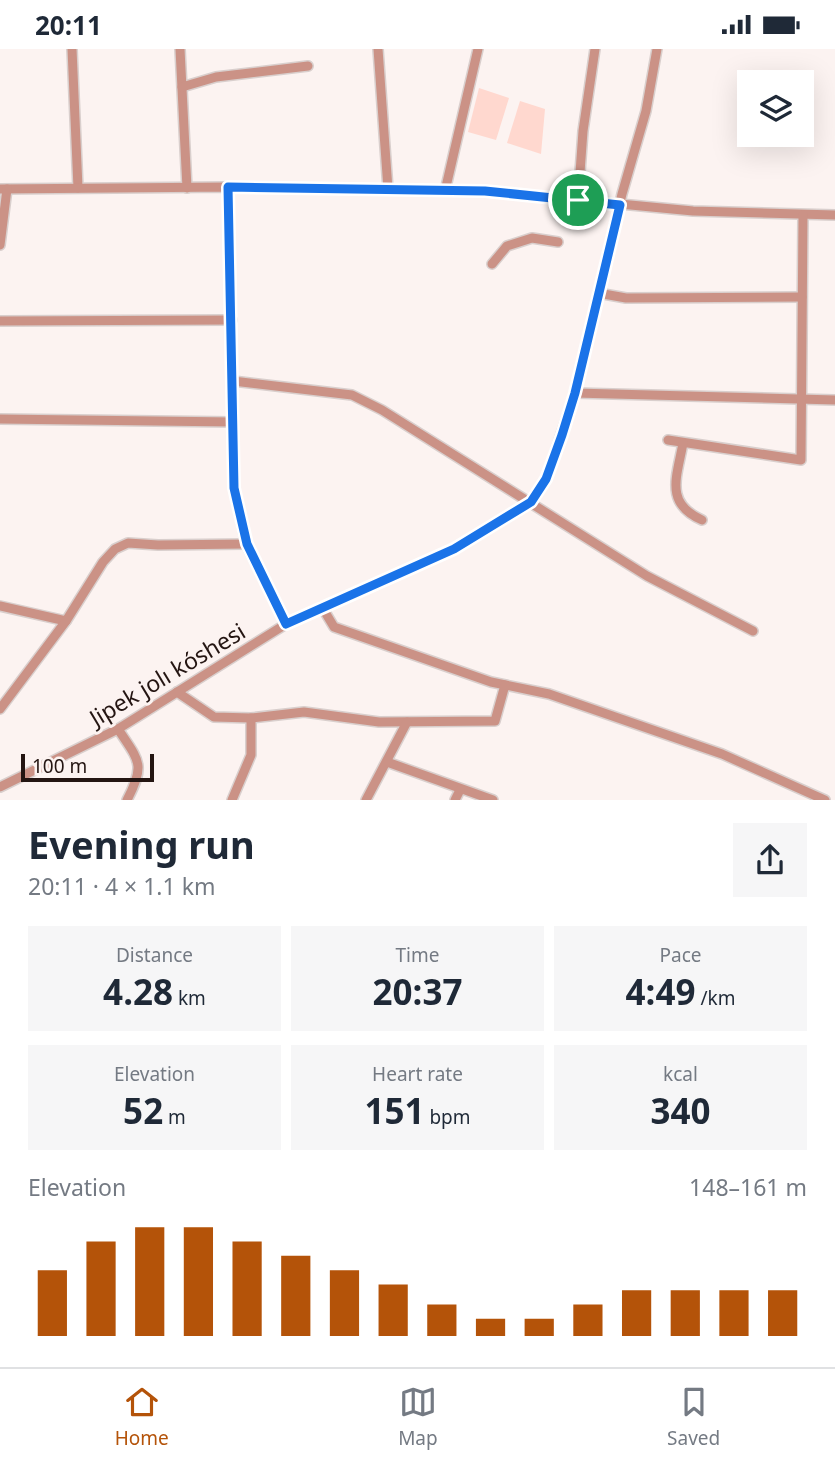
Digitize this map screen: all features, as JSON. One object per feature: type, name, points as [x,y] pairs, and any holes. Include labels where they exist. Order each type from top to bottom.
[{"type":"street","points":[[72,49],[78,188]]},
{"type":"street","points":[[180,49],[187,188]]},
{"type":"street","points":[[378,49],[388,189]]},
{"type":"street","points":[[445,191],[478,49]]},
{"type":"street","points":[[578,200],[583,131],[595,49]]},
{"type":"street","name":"Jipek jolı kóshesi","points":[[0,787],[118,729],[286,624],[454,549],[531,502],[546,479],[575,393],[620,205],[646,111],[657,49]]},
{"type":"street","points":[[182,87],[216,77],[308,66]]},
{"type":"street","points":[[228,187],[234,488],[247,544],[286,624]]},
{"type":"street","points":[[0,245],[3,189],[228,187],[485,191],[693,211],[835,215]]},
{"type":"street","points":[[668,440],[801,460],[803,215]]},
{"type":"street","points":[[492,264],[507,246],[533,238],[558,242]]},
{"type":"street","points":[[598,293],[626,298],[802,297]]},
{"type":"street","points":[[0,321],[232,320]]},
{"type":"street","points":[[233,381],[352,395],[382,410],[647,576],[753,631]]},
{"type":"street","points":[[575,393],[835,401]]},
{"type":"street","points":[[0,419],[233,422]]},
{"type":"street","points":[[683,443],[675,491],[680,506],[688,514],[702,520]]},
{"type":"street","points":[[0,709],[66,621],[103,562],[115,549],[128,543],[247,544]]},
{"type":"street","points":[[0,606],[66,621]]},
{"type":"street","points":[[322,607],[334,627],[505,685],[549,694],[722,754],[825,800]]},
{"type":"street","points":[[177,692],[214,717],[251,718],[304,712],[379,722],[495,721],[505,685]]},
{"type":"street","points":[[232,800],[251,755],[251,718]]},
{"type":"street","points":[[366,800],[407,722]]},
{"type":"street","points":[[118,729],[137,759],[139,777],[127,800]]},
{"type":"street","points":[[387,762],[493,800]]},
{"type":"street","points":[[455,800],[460,790]]},
{"type":"shaded area","points":[[479,88],[509,98],[496,140],[468,132]]},
{"type":"shaded area","points":[[520,101],[545,109],[541,154],[507,143]]},
{"type":"route","points":[[228,187],[485,191],[578,200],[620,205],[575,393],[546,479],[531,502],[454,549],[286,624],[247,544],[234,488],[228,187]]}]
